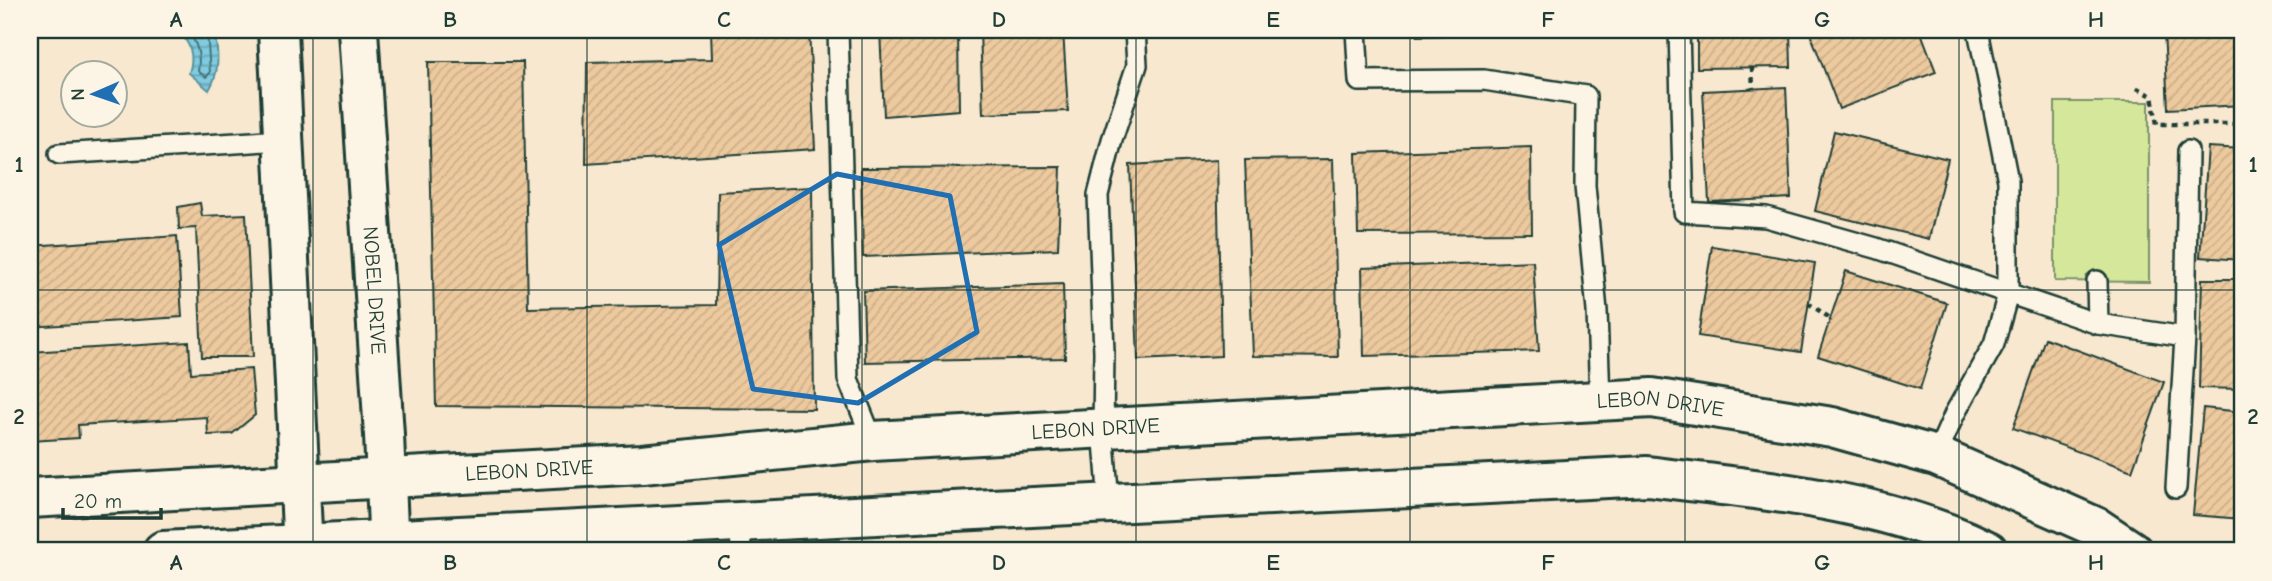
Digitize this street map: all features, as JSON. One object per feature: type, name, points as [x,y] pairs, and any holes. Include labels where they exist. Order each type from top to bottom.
[{"type":"street","points":[[278,30],[303,548]]},
{"type":"street","name":"NOBEL DRIVE","points":[[358,30],[389,545]]},
{"type":"street","name":"LEBON DRIVE","points":[[30,498],[642,464],[873,441],[1652,398],[1832,427],[1936,456],[2096,527],[2132,551]]},
{"type":"street","points":[[163,551],[741,537],[1109,503],[1647,476],[1806,496],[1918,523],[1988,551]]},
{"type":"lane","points":[[838,30],[848,379],[873,441]]},
{"type":"lane","points":[[1109,503],[1103,429],[1104,352],[1098,195],[1112,140],[1137,65],[1135,30]]},
{"type":"lane","points":[[1356,30],[1360,81],[1484,80],[1586,96],[1585,186],[1597,311],[1600,401]]},
{"type":"lane","points":[[1679,30],[1684,212],[1766,217],[1876,248],[2098,324],[2185,337]]},
{"type":"lane","points":[[1936,456],[1955,413],[1994,344],[2008,294],[2008,181],[1978,30]]},
{"type":"lane","points":[[59,153],[283,140]]},
{"type":"lane","points":[[2176,488],[2185,337],[2188,151]]},
{"type":"lane","points":[[2097,281],[2098,324]]},
{"type":"path","points":[[1752,68],[1753,88]]},
{"type":"path","points":[[2137,88],[2152,96],[2157,124],[2242,124]]},
{"type":"path","points":[[2242,260],[2242,276]]},
{"type":"path","points":[[1808,303],[1830,318]]},
{"type":"highlighted area","points":[[837,174],[950,196],[977,332],[858,403],[753,389],[719,245]]},
{"type":"green space","points":[[2055,102],[2149,102],[2149,282],[2055,281]]},
{"type":"water","points":[[177,30],[213,30],[217,61],[209,90],[189,73],[190,49]]},
{"type":"building","points":[[508,30],[628,30],[508,33]]},
{"type":"building","points":[[711,30],[809,30],[815,149],[586,164],[587,62],[712,59]]},
{"type":"building","points":[[880,30],[958,30],[959,110],[884,116]]},
{"type":"building","points":[[980,30],[1063,30],[1068,111],[983,114]]},
{"type":"building","points":[[1417,30],[1485,30],[1485,34],[1417,36]]},
{"type":"building","points":[[1521,30],[1605,30],[1521,36]]},
{"type":"building","points":[[1697,30],[1790,30],[1791,67],[1697,68]]},
{"type":"building","points":[[1809,30],[1920,30],[1936,72],[1839,109]]},
{"type":"building","points":[[2164,30],[2239,30],[2242,105],[2168,109]]},
{"type":"building","points":[[428,62],[523,62],[528,308],[716,305],[718,192],[812,187],[814,409],[436,406]]},
{"type":"building","points":[[1786,87],[1791,198],[1709,202],[1703,91]]},
{"type":"building","points":[[30,93],[35,192],[30,192]]},
{"type":"building","points":[[1834,131],[1948,159],[1929,239],[1815,211]]},
{"type":"building","points":[[1531,147],[1532,233],[1358,234],[1356,153]]},
{"type":"building","points":[[2208,147],[2242,149],[2242,260],[2200,257]]},
{"type":"building","points":[[1333,159],[1338,357],[1253,356],[1245,160]]},
{"type":"building","points":[[1217,160],[1221,356],[1138,360],[1130,165]]},
{"type":"building","points":[[1061,167],[1058,249],[863,257],[861,168]]},
{"type":"building","points":[[200,203],[202,216],[246,214],[253,357],[202,357],[196,228],[179,229],[178,207]]},
{"type":"building","points":[[177,236],[182,317],[30,327],[30,246]]},
{"type":"building","points":[[1712,246],[1815,263],[1801,352],[1698,336]]},
{"type":"building","points":[[1533,261],[1539,351],[1364,356],[1362,268]]},
{"type":"building","points":[[1846,271],[1947,303],[1920,389],[1818,356]]},
{"type":"building","points":[[2202,279],[2242,279],[2242,389],[2199,388]]},
{"type":"building","points":[[1063,284],[1065,358],[865,362],[863,291]]},
{"type":"building","points":[[2045,338],[2164,382],[2132,471],[2013,428]]},
{"type":"building","points":[[189,342],[191,373],[251,369],[255,415],[232,434],[208,435],[207,417],[78,425],[79,438],[30,441],[30,352]]},
{"type":"building","points":[[2203,408],[2242,412],[2242,519],[2193,515]]}]
